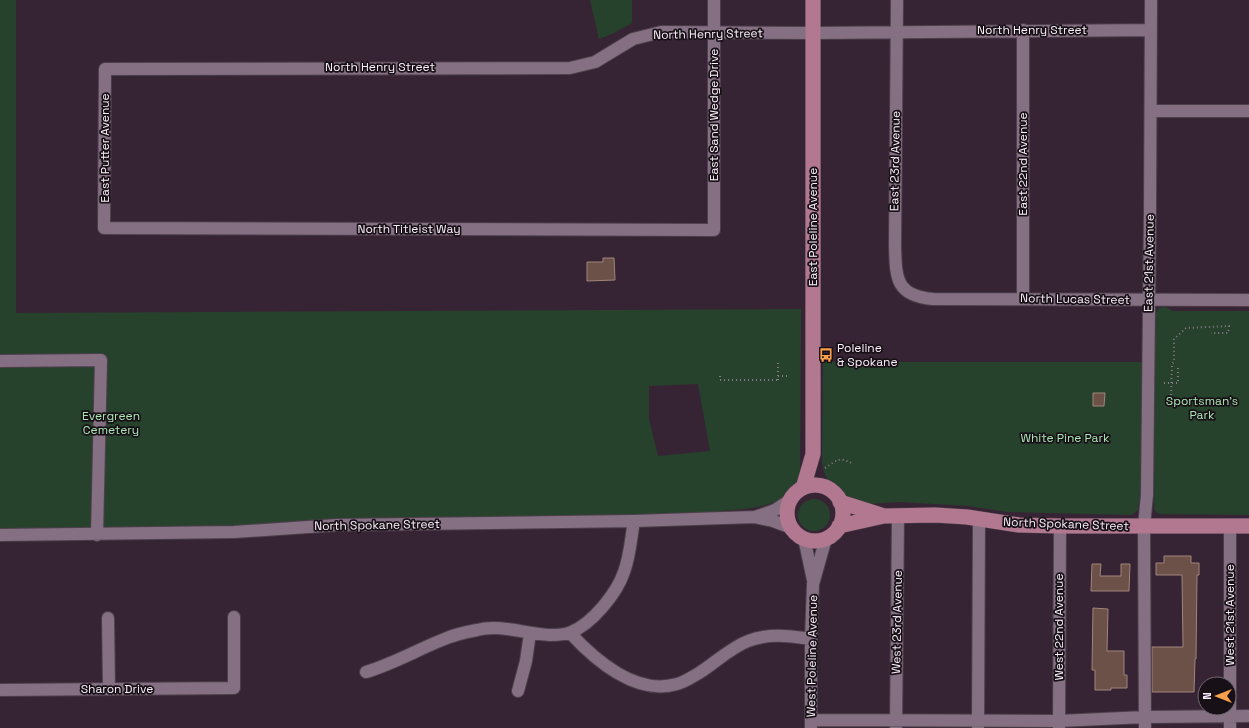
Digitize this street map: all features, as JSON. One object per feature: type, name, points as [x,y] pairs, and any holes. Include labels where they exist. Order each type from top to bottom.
[{"type":"main road","name":"East Poleline Avenue","points":[[803,488],[813,454],[813,0]]},
{"type":"main road","name":"East Poleline Avenue","points":[[813,454],[819,472],[830,490]]},
{"type":"main road","points":[[812,485],[822,486],[830,490],[840,502],[842,514],[839,526],[834,533],[819,540],[811,540],[797,534],[792,528],[787,514],[790,500],[803,488],[812,485]]},
{"type":"main road","name":"North Spokane Street","points":[[840,502],[891,516]]},
{"type":"main road","name":"North Spokane Street","points":[[839,526],[891,516],[935,515],[979,518],[1019,525],[1249,526]]},
{"type":"street","name":"East Sand Wedge Drive","points":[[714,0],[714,230]]},
{"type":"street","name":"East 23rd Avenue","points":[[897,0],[895,246],[898,280],[904,288]]},
{"type":"street","name":"East 21st Avenue","points":[[1145,722],[1144,526],[1147,495],[1151,0]]},
{"type":"street","name":"East 22nd Avenue","points":[[1023,30],[1023,298]]},
{"type":"street","name":"North Henry Street","points":[[105,68],[570,68],[596,62],[633,39],[661,32],[813,33],[897,31],[1151,30]]},
{"type":"street","name":"East Putter Avenue","points":[[104,228],[105,68]]},
{"type":"street","points":[[1151,111],[1249,111]]},
{"type":"street","name":"North Titleist Way","points":[[104,228],[714,230]]},
{"type":"street","name":"North Lucas Street","points":[[904,288],[918,296],[933,299],[1023,298],[1249,300]]},
{"type":"street","points":[[0,361],[101,360],[97,535]]},
{"type":"street","name":"North Spokane Street","points":[[754,517],[775,510],[790,500]]},
{"type":"street","name":"West 23rd Avenue","points":[[891,516],[896,724]]},
{"type":"street","name":"North Spokane Street","points":[[0,535],[97,535],[234,532],[337,525],[634,521],[754,517],[773,521],[792,528]]},
{"type":"street","points":[[978,724],[979,518]]},
{"type":"street","points":[[366,672],[396,661],[444,639],[478,629],[498,628],[551,635],[570,633],[584,625],[600,610],[618,586],[624,571],[634,521]]},
{"type":"street","name":"West 22nd Avenue","points":[[1059,724],[1060,526]]},
{"type":"street","name":"West 21st Avenue","points":[[1230,526],[1230,722]]},
{"type":"street","name":"West Poleline Avenue","points":[[804,538],[813,584],[811,638],[811,724]]},
{"type":"street","name":"West Poleline Avenue","points":[[813,584],[826,538]]},
{"type":"street","name":"Sharon Drive","points":[[0,690],[234,688],[234,617]]},
{"type":"street","points":[[108,618],[109,689]]},
{"type":"street","points":[[518,692],[526,661],[530,633]]},
{"type":"street","points":[[570,633],[580,644],[626,679],[655,686],[663,686],[683,681],[747,642],[760,637],[779,635],[811,638]]},
{"type":"street","points":[[811,724],[1230,722],[1249,716]]},
{"type":"path","points":[[1171,396],[1172,364],[1174,362],[1174,339],[1186,328],[1229,326],[1228,333],[1211,333]]},
{"type":"path","points":[[720,376],[720,380],[778,380],[778,360]]},
{"type":"path","points":[[1164,383],[1178,383],[1178,365]]},
{"type":"path","points":[[778,376],[790,376]]},
{"type":"path","points":[[825,468],[835,460],[839,459],[853,464]]},
{"type":"green space","name":"Evergreen Cemetery","points":[[0,0],[16,0],[16,313],[801,309],[800,473],[795,485],[788,494],[779,500],[756,507],[721,511],[721,518],[0,535]],"holes":[[[698,384],[710,451],[658,456],[649,419],[649,386]]]},
{"type":"green space","points":[[590,0],[632,0],[632,23],[599,39]]},
{"type":"green space","name":"Sportsman's Park","points":[[1166,307],[1173,311],[1249,311],[1249,515],[1160,514],[1156,512],[1154,508],[1155,313],[1159,308]]},
{"type":"green space","name":"White Pine Park","points":[[823,362],[1142,362],[1141,486],[1138,510],[1132,515],[1008,512],[968,506],[900,502],[869,504],[841,496],[828,480],[824,472],[822,462]]},
{"type":"green space","points":[[811,499],[817,499],[827,506],[830,515],[829,521],[823,528],[817,531],[811,531],[801,524],[798,518],[798,512],[805,502]]},
{"type":"building","points":[[603,258],[614,258],[615,280],[587,281],[587,262],[603,262]]},
{"type":"building","points":[[1093,393],[1105,393],[1104,406],[1093,406]]},
{"type":"building","points":[[1164,556],[1191,556],[1191,563],[1199,563],[1199,575],[1197,575],[1194,692],[1152,692],[1152,647],[1183,647],[1182,575],[1156,575],[1156,563],[1164,563]]},
{"type":"building","points":[[1092,564],[1101,564],[1100,576],[1121,576],[1121,564],[1130,564],[1129,591],[1091,591]]},
{"type":"building","points":[[1093,608],[1108,609],[1107,651],[1124,651],[1124,675],[1127,675],[1127,688],[1095,690],[1095,670],[1092,670]]},
{"type":"place","name":"Poleline & Spokane","points":[[826,355]]}]
